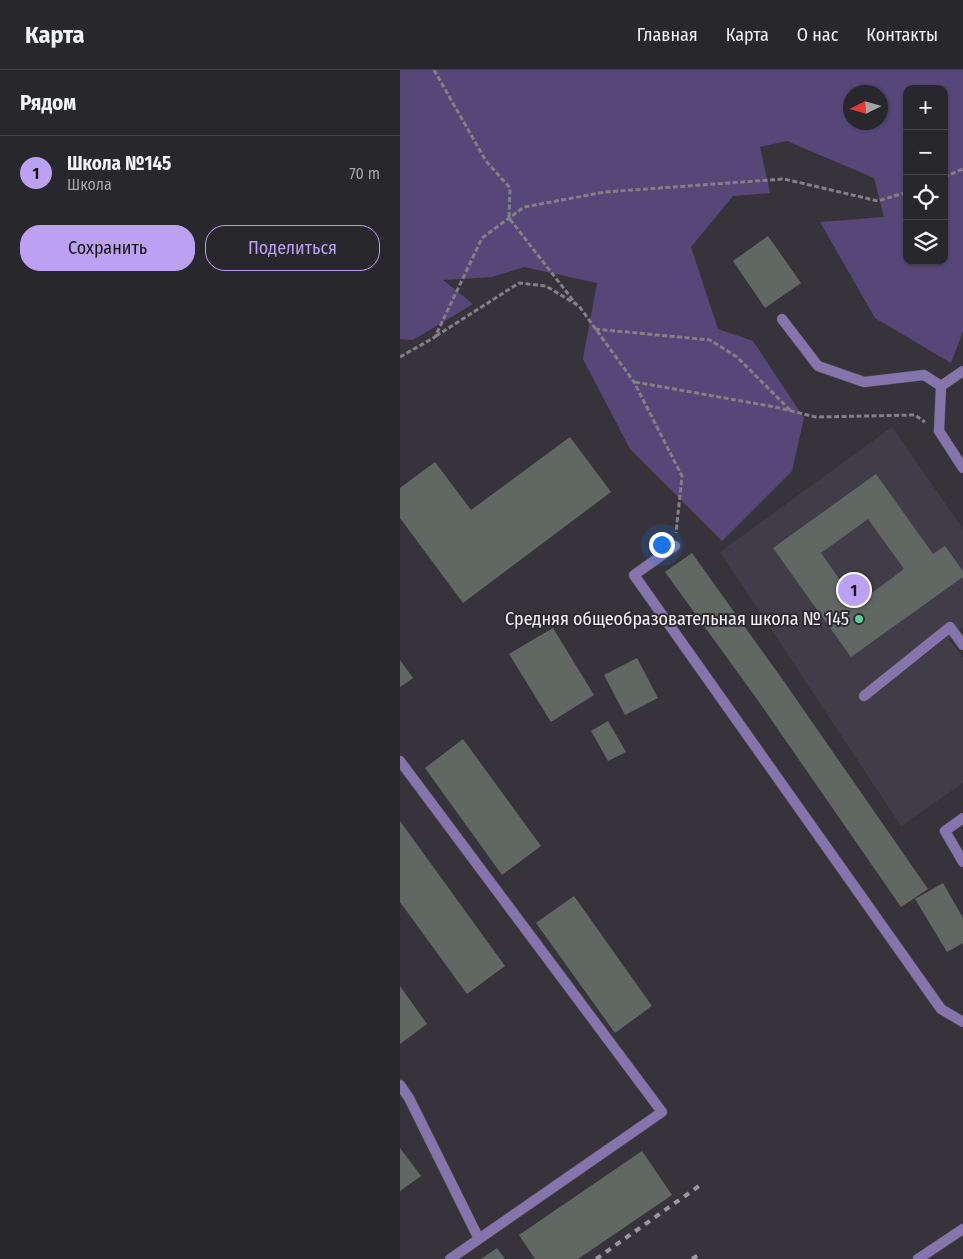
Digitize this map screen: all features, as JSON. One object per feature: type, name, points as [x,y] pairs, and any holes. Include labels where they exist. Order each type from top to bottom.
[{"type":"lane","points":[[782,319],[818,366],[864,382],[924,375],[941,386]]},
{"type":"lane","points":[[941,386],[963,371]]},
{"type":"lane","points":[[941,386],[939,431],[963,468]]},
{"type":"lane","points":[[674,546],[634,575],[941,1009],[963,1022]]},
{"type":"lane","points":[[864,696],[950,627],[963,644]]},
{"type":"lane","points":[[400,760],[662,1112],[450,1259]]},
{"type":"lane","points":[[963,818],[944,831],[963,862]]},
{"type":"lane","points":[[400,1085],[410,1098],[479,1239]]},
{"type":"lane","points":[[918,1259],[963,1228]]},
{"type":"path","points":[[434,70],[486,161],[510,188],[509,218],[579,306],[634,382],[682,476],[674,546]]},
{"type":"path","points":[[948,175],[963,169]]},
{"type":"path","points":[[435,337],[482,238],[524,207],[606,192],[784,179],[878,201],[903,193]]},
{"type":"path","points":[[400,357],[519,283],[546,286],[579,306]]},
{"type":"path","points":[[595,329],[710,340],[737,357],[791,411]]},
{"type":"path","points":[[634,382],[816,417],[915,415],[939,431]]},
{"type":"shaded area","points":[[400,70],[963,70],[963,331],[951,363],[875,318],[820,222],[884,217],[874,178],[787,141],[760,147],[770,193],[733,196],[691,247],[718,329],[753,341],[804,418],[792,471],[722,541],[630,449],[583,359],[597,283],[524,267],[492,277],[443,280],[473,304],[413,340],[400,339]]},
{"type":"shaded area","points":[[892,427],[963,529],[963,627],[949,639],[963,658],[963,783],[901,826],[720,552]]},
{"type":"building","points":[[768,236],[801,283],[765,308],[733,261]]},
{"type":"building","points":[[570,437],[611,492],[463,603],[400,518],[400,488],[435,462],[471,510]]},
{"type":"building","name":"Средняя общеобразовательная школа № 145","points":[[876,474],[933,554],[945,546],[963,571],[963,577],[851,657],[773,548]],"holes":[[[868,519],[904,569],[857,604],[821,553]]]},
{"type":"building","points":[[692,553],[928,889],[901,907],[759,702],[665,572]]},
{"type":"building","points":[[553,628],[594,695],[551,722],[509,654]]},
{"type":"building","points":[[637,658],[658,698],[625,715],[604,675]]},
{"type":"building","points":[[400,660],[413,678],[400,687]]},
{"type":"building","points":[[608,721],[626,752],[608,761],[591,731]]},
{"type":"building","points":[[463,739],[541,846],[502,875],[425,768]]},
{"type":"building","points":[[400,821],[505,966],[467,994],[400,902]]},
{"type":"building","points":[[943,883],[963,918],[963,943],[947,952],[915,899]]},
{"type":"building","points":[[574,896],[652,1006],[615,1033],[536,923]]},
{"type":"building","points":[[400,986],[427,1024],[400,1044]]},
{"type":"building","points":[[400,1148],[421,1176],[400,1191]]},
{"type":"building","points":[[642,1151],[672,1195],[578,1259],[535,1259],[519,1235]]},
{"type":"building","points":[[497,1248],[505,1259],[481,1259]]},
{"type":"railway","points":[[596,1259],[699,1186]]},
{"type":"railway","points":[[692,1259],[700,1254]]},
{"type":"place","name":"Школа №145","points":[[854,590]]},
{"type":"place","name":"Средняя общеобразовательная школа № 145","points":[[859,619]]}]
